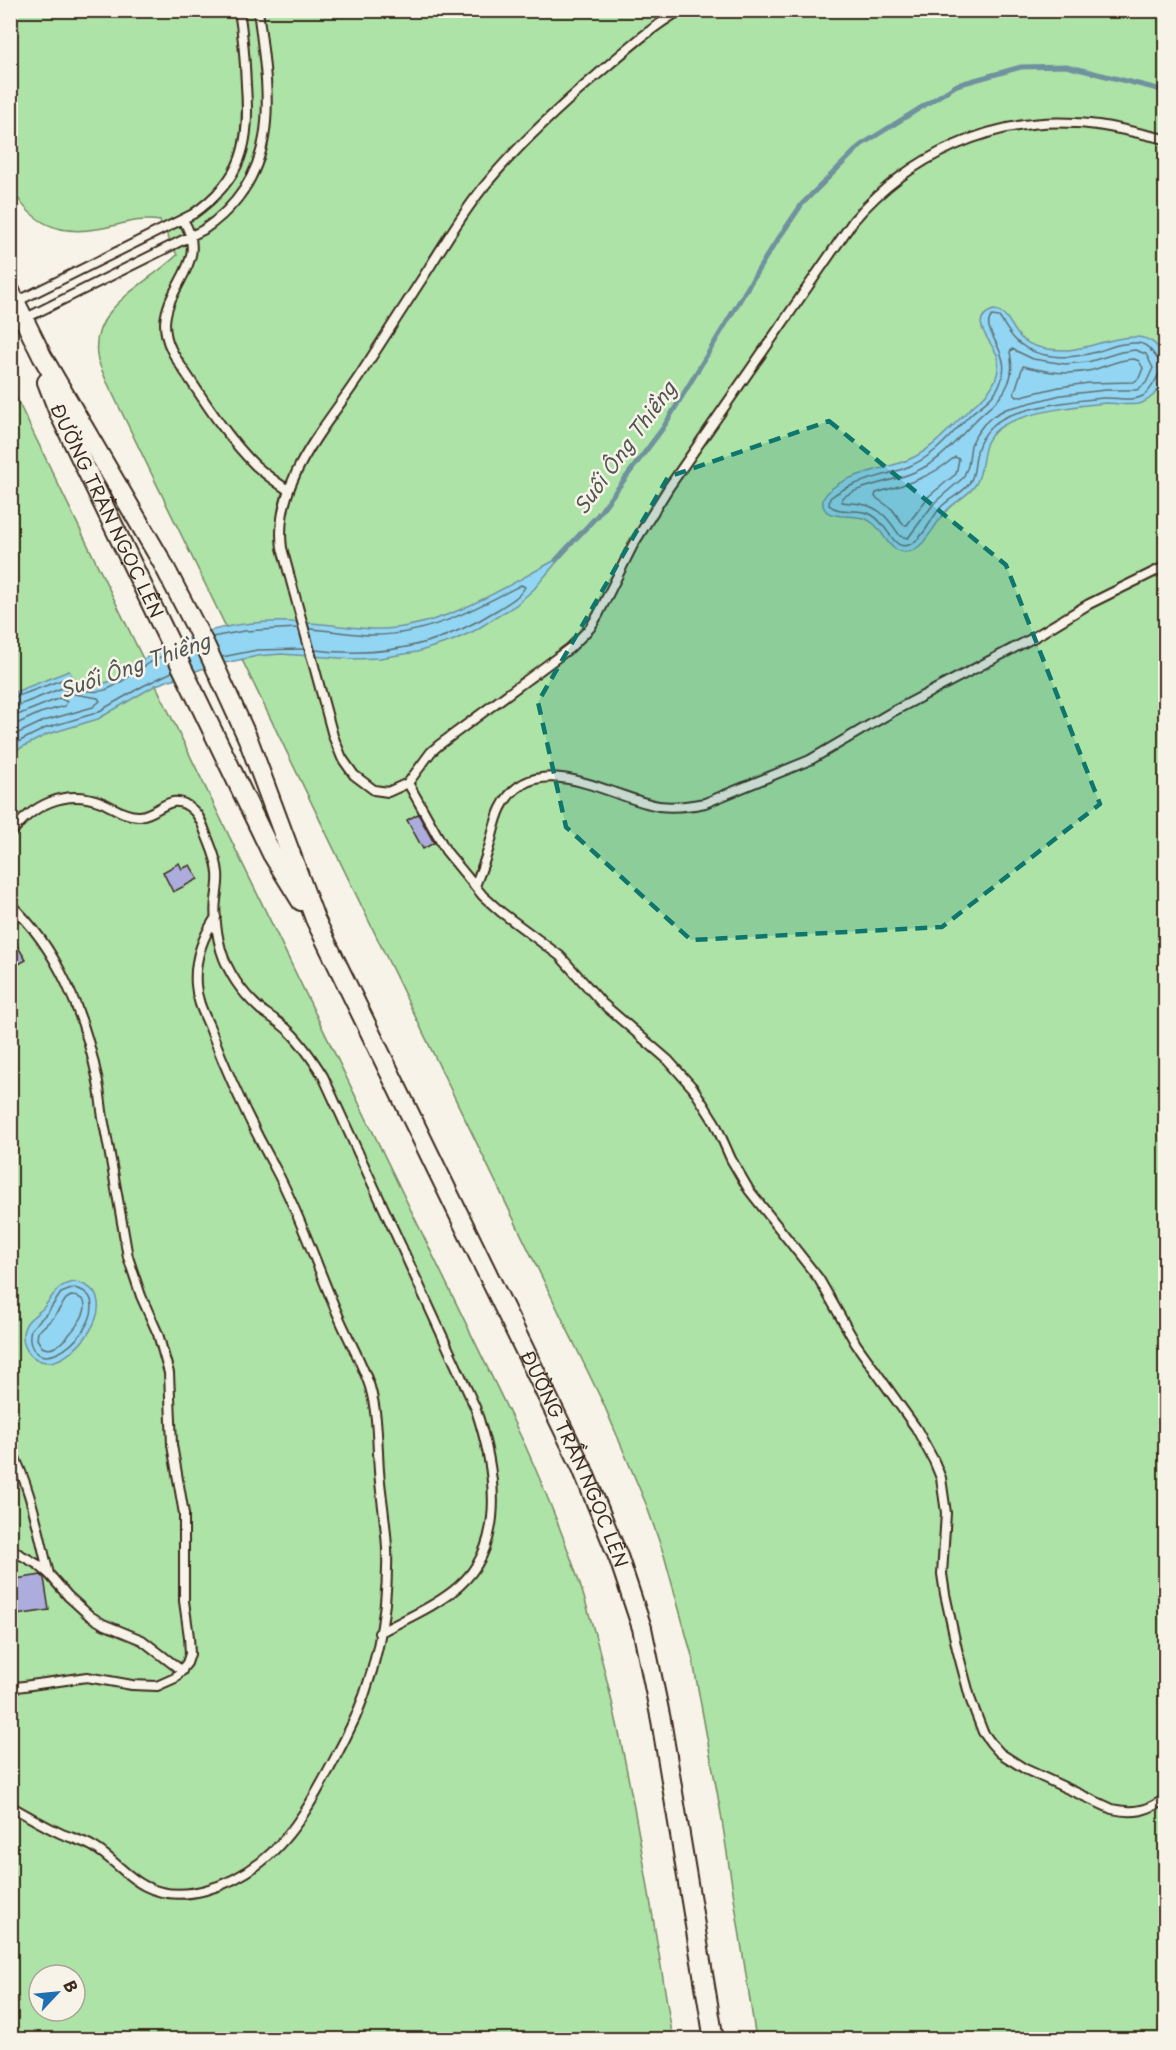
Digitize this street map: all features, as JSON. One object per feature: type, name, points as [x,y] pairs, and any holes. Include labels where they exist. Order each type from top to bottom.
[{"type":"street","name":"ĐƯỜNG TRẦN NGỌC LÊN","points":[[13,296],[42,356],[162,562],[196,626],[248,739],[315,919],[582,1468],[619,1559],[642,1628],[654,1682],[714,2040]]},
{"type":"street","name":"ĐƯỜNG TRẦN NGỌC LÊN","points":[[42,356],[47,380],[59,414],[168,640],[277,862],[315,919]]},
{"type":"lane","points":[[13,296],[183,220],[203,207],[224,186],[233,174],[244,146],[249,115],[239,10]]},
{"type":"lane","points":[[24,319],[191,237],[214,223],[239,198],[249,184],[262,151],[267,115],[258,10]]},
{"type":"lane","points":[[681,10],[640,37],[588,82],[522,144],[482,190],[449,235],[352,387],[324,426],[288,490],[282,508],[280,535],[298,613],[333,736],[342,758],[354,775],[369,788],[381,792],[395,790],[408,783],[431,752],[570,648],[590,628],[633,545],[669,487],[854,220],[884,188],[903,174],[952,147],[982,135],[1020,125],[1078,123],[1166,140]]},
{"type":"lane","points":[[183,220],[193,245],[190,261],[167,311],[165,321],[168,341],[202,397],[233,440],[255,465],[288,490]]},
{"type":"lane","points":[[476,886],[501,808],[507,799],[523,785],[542,779],[561,777],[658,806],[690,806],[705,803],[810,760],[892,712],[1031,639],[1089,604],[1166,566]]},
{"type":"lane","points":[[408,783],[446,851],[476,886],[501,912],[566,962],[609,1009],[668,1060],[693,1088],[715,1123],[748,1190],[819,1279],[856,1344],[916,1428],[941,1478],[946,1513],[942,1574],[945,1594],[971,1701],[983,1732],[991,1743],[1000,1753],[1025,1769],[1112,1809],[1128,1812],[1142,1811],[1166,1798]]},
{"type":"lane","points":[[10,834],[34,810],[44,804],[67,797],[98,801],[132,816],[147,814],[168,802],[185,804],[196,813],[214,853],[219,874],[216,917],[221,950],[226,964],[240,989],[301,1043],[323,1076],[471,1397],[483,1429],[489,1461],[492,1501],[489,1536],[481,1559],[466,1580],[450,1594],[379,1633]]},
{"type":"lane","points":[[10,904],[30,925],[48,950],[66,984],[84,1030],[97,1077],[128,1257],[141,1296],[158,1334],[166,1363],[171,1392],[172,1445],[184,1514],[184,1601],[190,1654],[182,1671],[175,1678],[157,1686],[132,1685],[87,1677],[10,1688]]},
{"type":"lane","points":[[10,1806],[92,1846],[134,1879],[157,1891],[182,1893],[212,1887],[245,1872],[274,1850],[287,1836],[316,1793],[343,1743],[363,1702],[369,1683],[385,1598],[387,1547],[375,1406],[362,1365],[339,1317],[297,1214],[236,1095],[202,1011],[196,986],[198,957],[208,929],[216,917]]},
{"type":"lane","points":[[10,1448],[32,1504],[49,1574]]},
{"type":"lane","points":[[10,1549],[31,1560],[49,1574],[90,1616],[103,1624],[142,1640],[182,1671]]},
{"type":"highlighted area","points":[[829,421],[1006,565],[1100,804],[942,927],[691,940],[566,827],[538,702],[668,477]]},
{"type":"green space","points":[[11,11],[1165,11],[1165,2039],[756,2039],[720,1808],[692,1656],[664,1555],[646,1504],[604,1405],[98,360],[97,342],[101,326],[110,312],[122,299],[177,255],[160,221],[136,221],[82,231],[56,228],[35,217],[18,198],[11,186]]},
{"type":"green space","points":[[10,385],[525,1445],[551,1506],[588,1610],[615,1716],[637,1823],[673,2039],[11,2039]]},
{"type":"water","points":[[994,310],[1006,317],[1021,338],[1041,348],[1076,349],[1119,338],[1146,339],[1156,345],[1163,357],[1165,370],[1161,384],[1148,400],[1142,403],[1129,405],[1106,403],[1068,407],[1026,416],[995,431],[986,445],[980,476],[976,484],[944,513],[924,541],[912,551],[898,551],[873,523],[866,519],[834,515],[825,510],[823,499],[839,483],[920,454],[985,396],[995,380],[998,361],[981,324],[986,314]]},
{"type":"water","points":[[561,557],[534,589],[516,605],[474,631],[452,641],[417,652],[380,658],[354,659],[281,654],[258,656],[210,666],[156,685],[98,719],[48,734],[11,753],[10,694],[69,671],[74,678],[86,684],[110,682],[145,658],[171,645],[209,631],[251,623],[308,623],[369,629],[409,626],[454,612]]},
{"type":"water","points":[[75,1282],[91,1289],[98,1301],[97,1315],[91,1330],[67,1355],[54,1361],[35,1359],[27,1350],[23,1340],[24,1328],[53,1294],[64,1285]]},
{"type":"building","points":[[418,814],[434,843],[423,849],[407,820]]},
{"type":"building","points":[[179,863],[182,869],[190,865],[198,879],[173,892],[163,872]]},
{"type":"building","points":[[10,934],[26,960],[10,969]]},
{"type":"building","points":[[41,1575],[44,1578],[49,1610],[10,1616],[10,1580]]},
{"type":"waterway","name":"Suối Ông Thiềng","points":[[556,560],[597,516],[663,428],[766,257],[802,204],[861,145],[957,85],[1021,67],[1066,66],[1166,91]]}]
